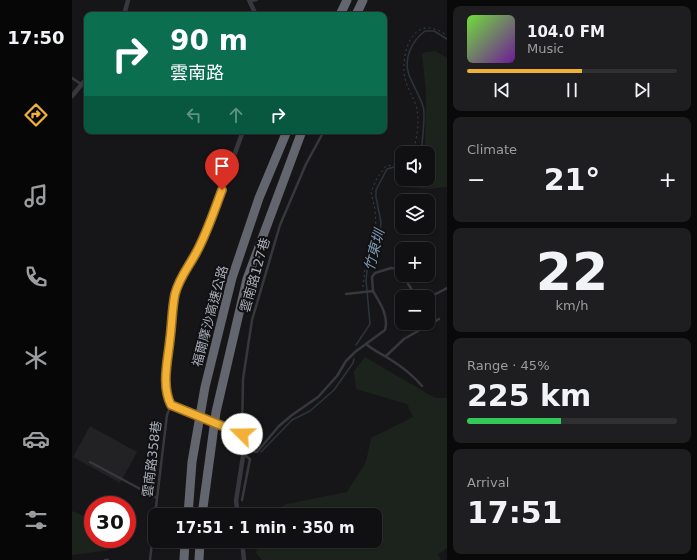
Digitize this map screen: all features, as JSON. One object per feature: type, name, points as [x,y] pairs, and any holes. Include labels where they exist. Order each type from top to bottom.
[{"type":"highway","points":[[341,12],[347,0]]},
{"type":"highway","points":[[357,12],[363,0]]},
{"type":"highway","name":"福爾摩沙高速公路","points":[[189,508],[192,462],[204,387],[232,278],[259,198],[286,134]]},
{"type":"highway","name":"福爾摩沙高速公路","points":[[203,508],[216,412],[247,279],[301,134]]},
{"type":"highway","points":[[184,560],[185,548]]},
{"type":"highway","points":[[199,560],[200,548]]},
{"type":"street","points":[[125,12],[128,0]]},
{"type":"street","points":[[249,1],[254,12]]},
{"type":"street","points":[[72,96],[84,82]]},
{"type":"street","points":[[237,508],[236,501],[244,452],[242,434],[171,405],[168,399],[166,373],[176,293],[181,279],[196,254],[206,232],[242,134]]},
{"type":"street","points":[[243,548],[244,560]]},
{"type":"lane","points":[[249,1],[257,0]]},
{"type":"lane","points":[[72,78],[82,85]]},
{"type":"lane","name":"雲南路127巷","points":[[242,434],[242,379],[252,320],[280,225],[306,164],[322,134]]},
{"type":"lane","points":[[244,452],[257,452],[279,426],[318,397],[337,376],[346,361],[355,352],[386,330],[387,322],[373,291],[372,277],[375,273],[391,268],[395,269]]},
{"type":"lane","points":[[435,294],[447,288]]},
{"type":"lane","points":[[346,294],[373,291]]},
{"type":"lane","points":[[386,356],[404,339],[439,319]]},
{"type":"lane","points":[[366,344],[410,373],[422,386]]},
{"type":"lane","name":"雲南路358巷","points":[[156,508],[167,415],[171,405]]},
{"type":"lane","points":[[242,500],[250,459],[244,452]]},
{"type":"lane","points":[[90,462],[157,498]]},
{"type":"lane","name":"雲南路358巷","points":[[150,560],[151,548]]},
{"type":"path","points":[[414,146],[418,124],[418,111],[405,79],[404,63],[407,47],[414,34],[421,30],[429,28],[447,35]]},
{"type":"path","points":[[363,292],[366,260],[370,242],[376,227],[371,192],[377,178],[386,166],[395,165]]},
{"type":"shaded area","points":[[435,51],[447,58],[447,187],[429,189],[404,186],[435,186],[435,146],[425,146],[426,92],[422,53]]},
{"type":"shaded area","points":[[365,357],[435,398],[447,398],[447,548],[438,554],[441,560],[262,560],[256,553],[257,548],[382,548],[382,508],[279,508],[287,504],[347,492],[366,462],[371,438],[413,417],[407,404],[356,389],[354,371]]},
{"type":"shaded area","points":[[90,426],[137,452],[120,483],[73,457]]},
{"type":"shaded area","points":[[72,511],[84,516],[84,548],[111,548],[110,550],[72,555]]},
{"type":"waterway","name":"竹東圳","points":[[422,146],[424,110],[407,69],[408,56],[416,40],[425,31],[434,31],[447,39]]},
{"type":"waterway","name":"竹東圳","points":[[356,345],[370,324],[366,280],[369,254],[380,231],[381,222],[376,190],[387,169],[395,167]]},
{"type":"waterway","name":"竹東圳","points":[[261,452],[292,420],[310,411],[334,390],[353,363],[354,359]]},
{"type":"route","points":[[222,190],[206,232],[196,254],[181,279],[176,293],[172,314],[166,373],[166,389],[171,405],[242,434]]}]
